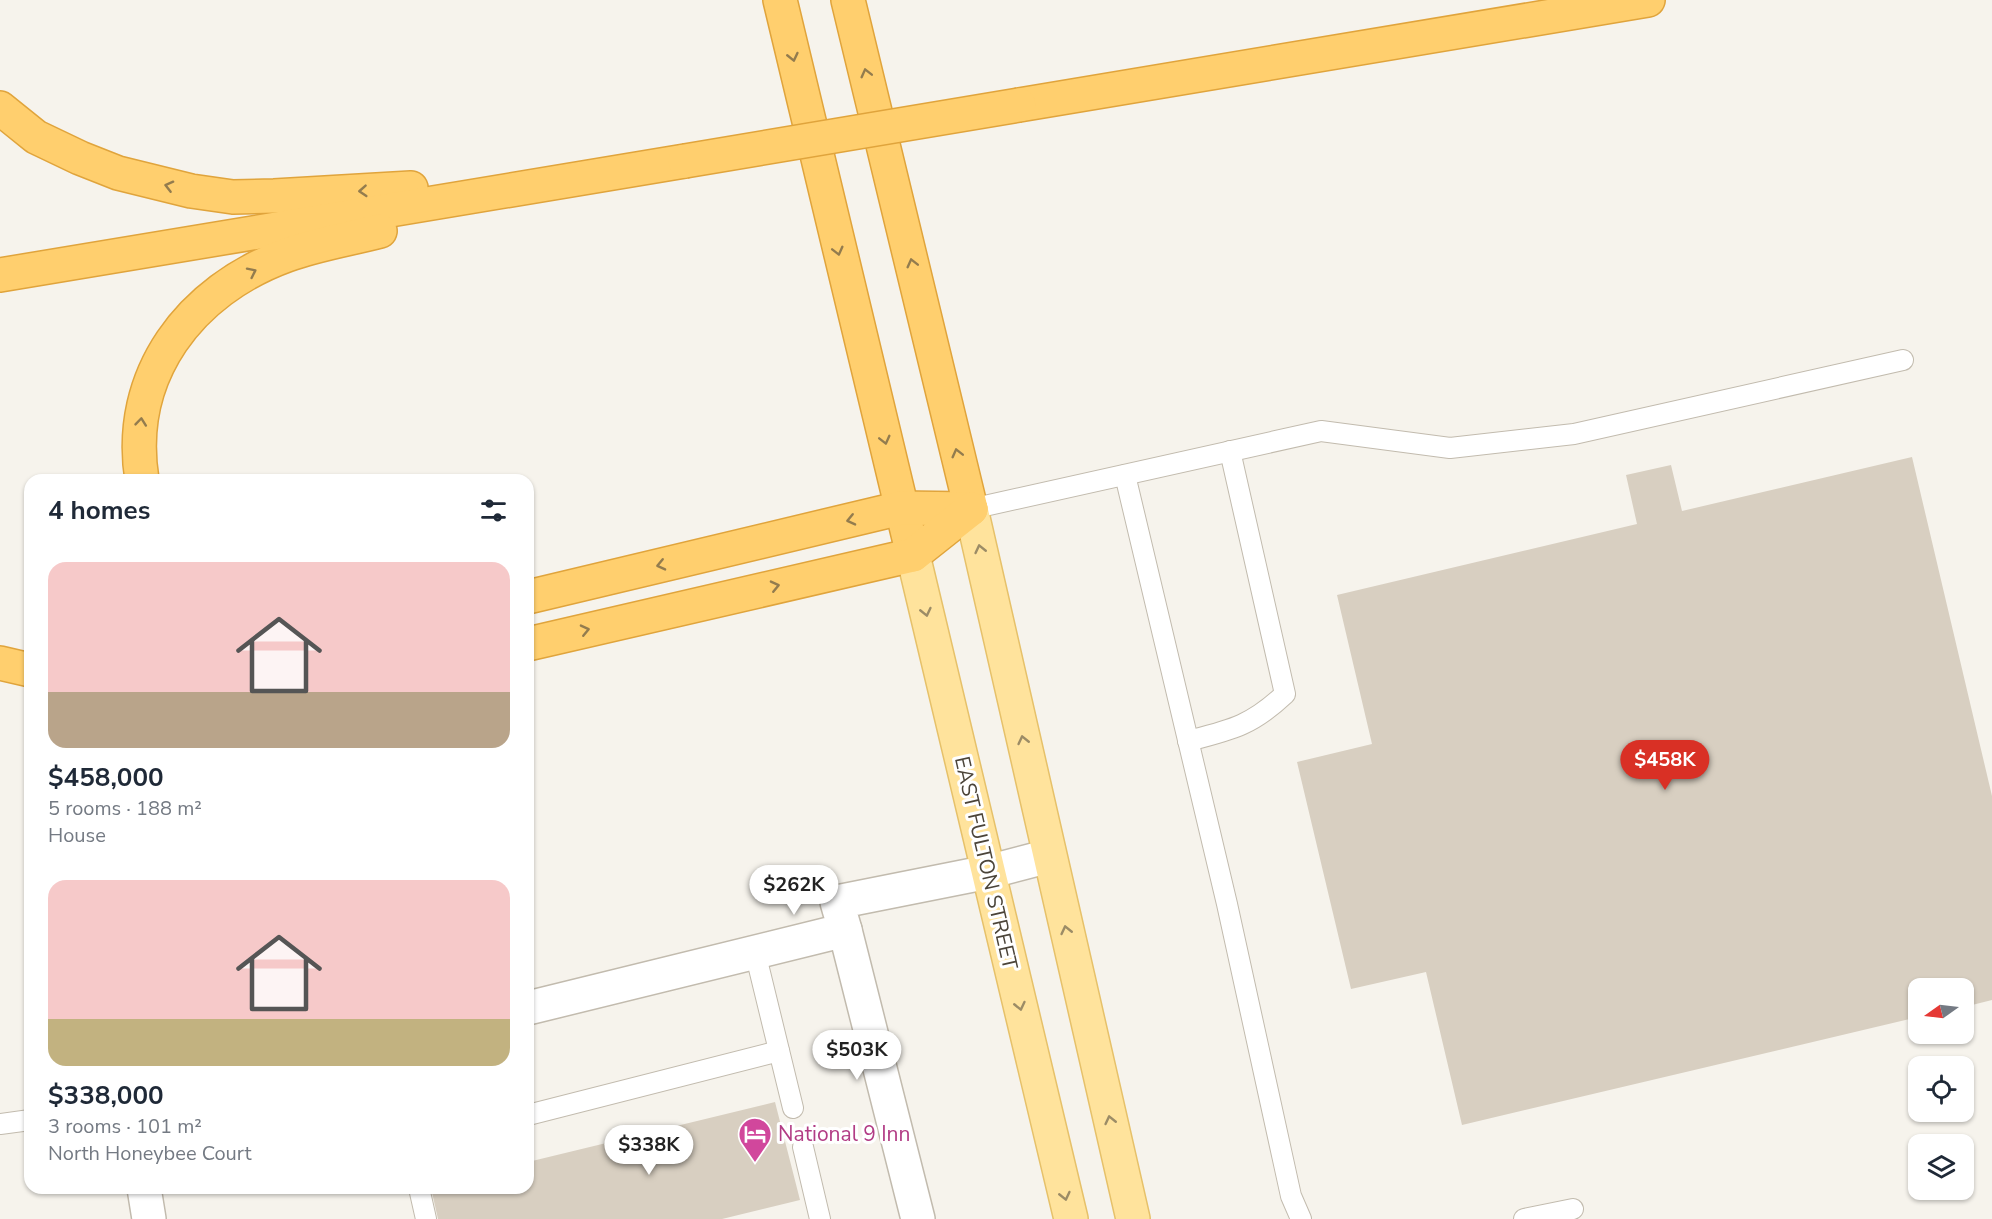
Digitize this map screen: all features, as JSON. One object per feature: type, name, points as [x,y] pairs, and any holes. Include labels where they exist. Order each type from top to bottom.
[{"type":"highway","name":"EAST FULTON STREET","points":[[780,0],[913,555]]},
{"type":"highway","points":[[848,0],[971,509]]},
{"type":"highway","points":[[0,275],[1648,0]]},
{"type":"highway","points":[[0,108],[36,137],[118,173],[191,191],[233,197],[589,177]]},
{"type":"highway","points":[[142,474],[140,419],[153,374],[173,337],[206,302],[242,277],[287,255],[589,177]]},
{"type":"highway","points":[[534,596],[902,508],[971,509]]},
{"type":"highway","points":[[534,643],[913,555],[971,509]]},
{"type":"highway","points":[[0,663],[24,669]]},
{"type":"main road","points":[[971,509],[1133,1219]]},
{"type":"main road","name":"EAST FULTON STREET","points":[[913,555],[1071,1219]]},
{"type":"street","points":[[918,1219],[837,902],[988,872],[1049,856]]},
{"type":"street","points":[[534,1007],[845,930]]},
{"type":"street","points":[[145,1194],[149,1219]]},
{"type":"lane","points":[[971,509],[1321,431],[1450,448],[1574,434],[1904,360]]},
{"type":"lane","points":[[1188,741],[1241,727],[1265,713],[1285,694],[1230,452]]},
{"type":"lane","points":[[1125,475],[1227,904],[1291,1196],[1301,1219]]},
{"type":"lane","points":[[755,952],[793,1108]]},
{"type":"lane","points":[[534,1113],[779,1051]]},
{"type":"lane","points":[[0,1124],[24,1121]]},
{"type":"lane","points":[[803,1148],[820,1219]]},
{"type":"lane","points":[[420,1194],[426,1219]]},
{"type":"lane","points":[[1524,1219],[1573,1209]]},
{"type":"building","points":[[1912,457],[1992,796],[1992,1000],[1974,1004],[1974,978],[1908,978],[1908,1019],[1462,1125],[1426,972],[1351,989],[1297,762],[1372,744],[1337,595],[1637,524],[1626,475],[1671,465],[1682,511]]},
{"type":"building","points":[[775,1102],[800,1200],[722,1219],[438,1219],[432,1194],[534,1194],[534,1161]]},
{"type":"place","name":"National 9 Inn","points":[[755,1163]]}]
